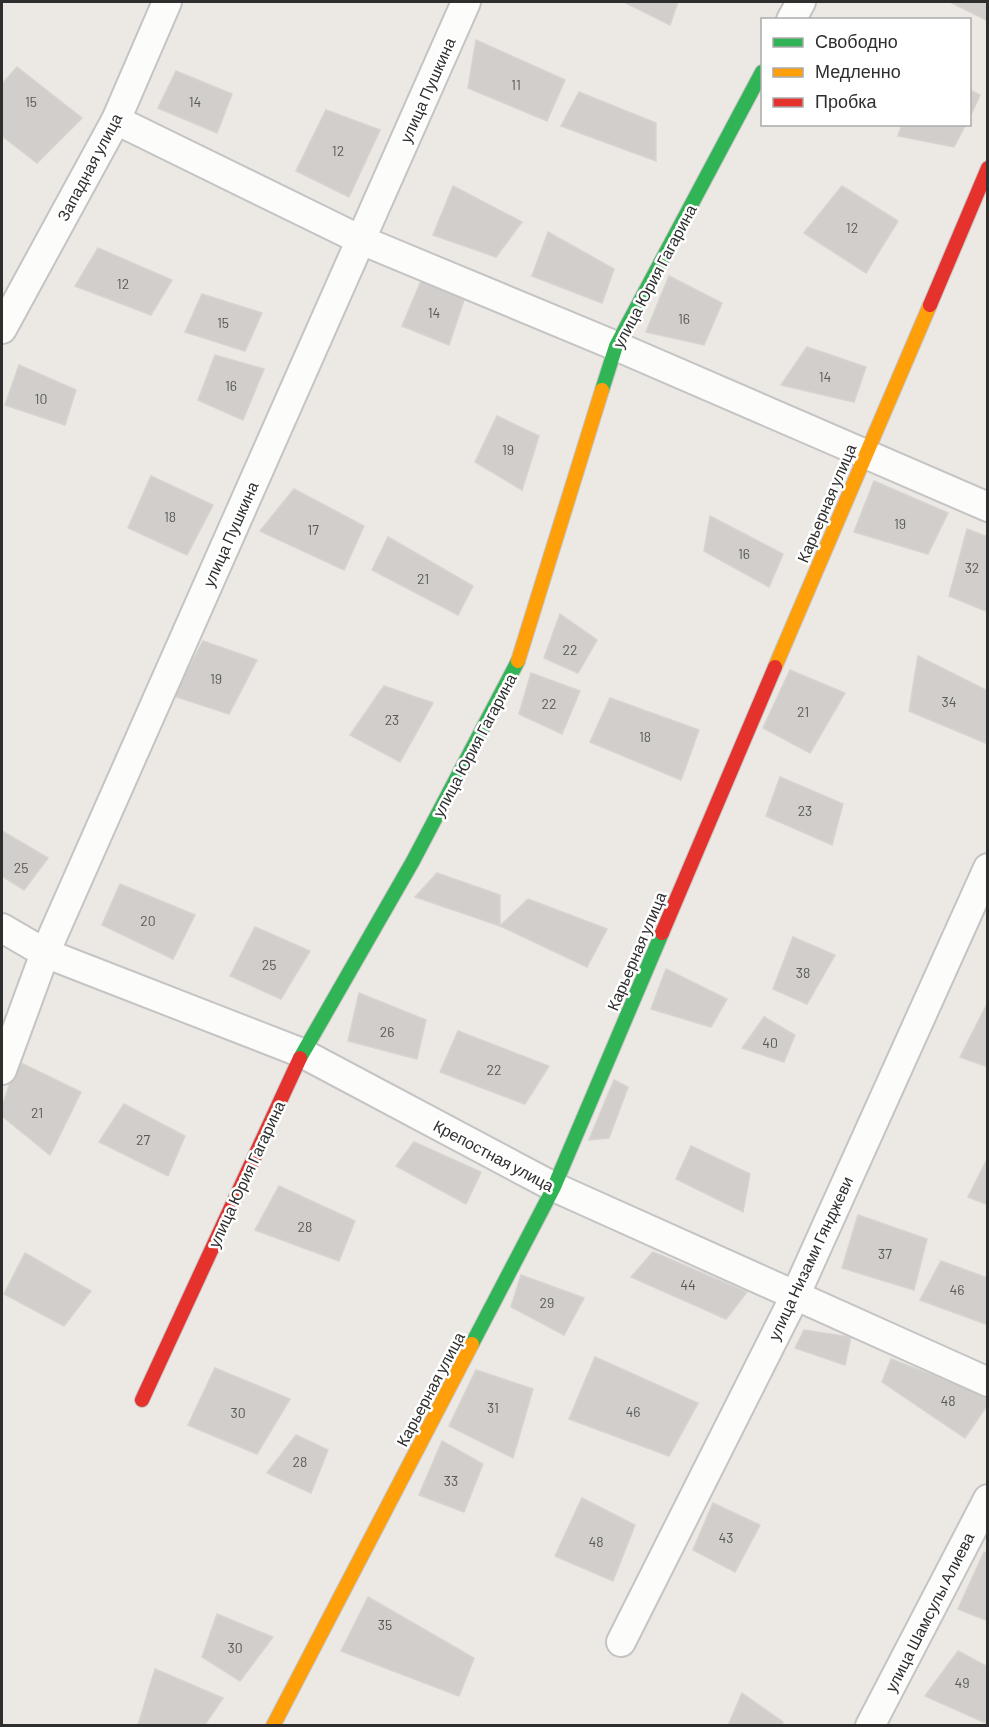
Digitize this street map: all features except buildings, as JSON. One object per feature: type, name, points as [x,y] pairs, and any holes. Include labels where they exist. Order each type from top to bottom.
[{"type":"street","name":"Западная улица","points":[[2,329],[116,120],[167,2]]},
{"type":"street","name":"улица Пушкина","points":[[2,1070],[45,953],[466,2]]},
{"type":"street","points":[[792,18],[801,2]]},
{"type":"street","name":"улица Юрия Гагарина","points":[[142,1400],[302,1053],[412,861],[520,657],[616,346],[761,74]]},
{"type":"street","points":[[116,120],[360,240],[616,346],[987,507]]},
{"type":"street","name":"Карьерная улица","points":[[273,1725],[554,1187],[987,168]]},
{"type":"street","name":"улица Низами Гянджеви","points":[[621,1642],[795,1296],[987,868]]},
{"type":"street","name":"Крепостная улица","points":[[2,928],[45,953],[302,1053],[554,1187],[987,1382]]},
{"type":"street","name":"улица Шамсулы Алиева","points":[[870,1725],[987,1499]]},
{"type":"traffic: fast","points":[[602,390],[616,346],[761,74]]},
{"type":"traffic: fast","points":[[300,1058],[413,861],[518,661]]},
{"type":"traffic: fast","points":[[472,1344],[554,1187],[662,933]]},
{"type":"traffic: slow","points":[[775,667],[930,305]]},
{"type":"traffic: slow","points":[[518,661],[602,390]]},
{"type":"traffic: slow","points":[[273,1726],[472,1344]]},
{"type":"traffic: jam","points":[[930,305],[988,168]]},
{"type":"traffic: jam","points":[[662,933],[775,667]]},
{"type":"traffic: jam","points":[[142,1400],[300,1058]]}]
